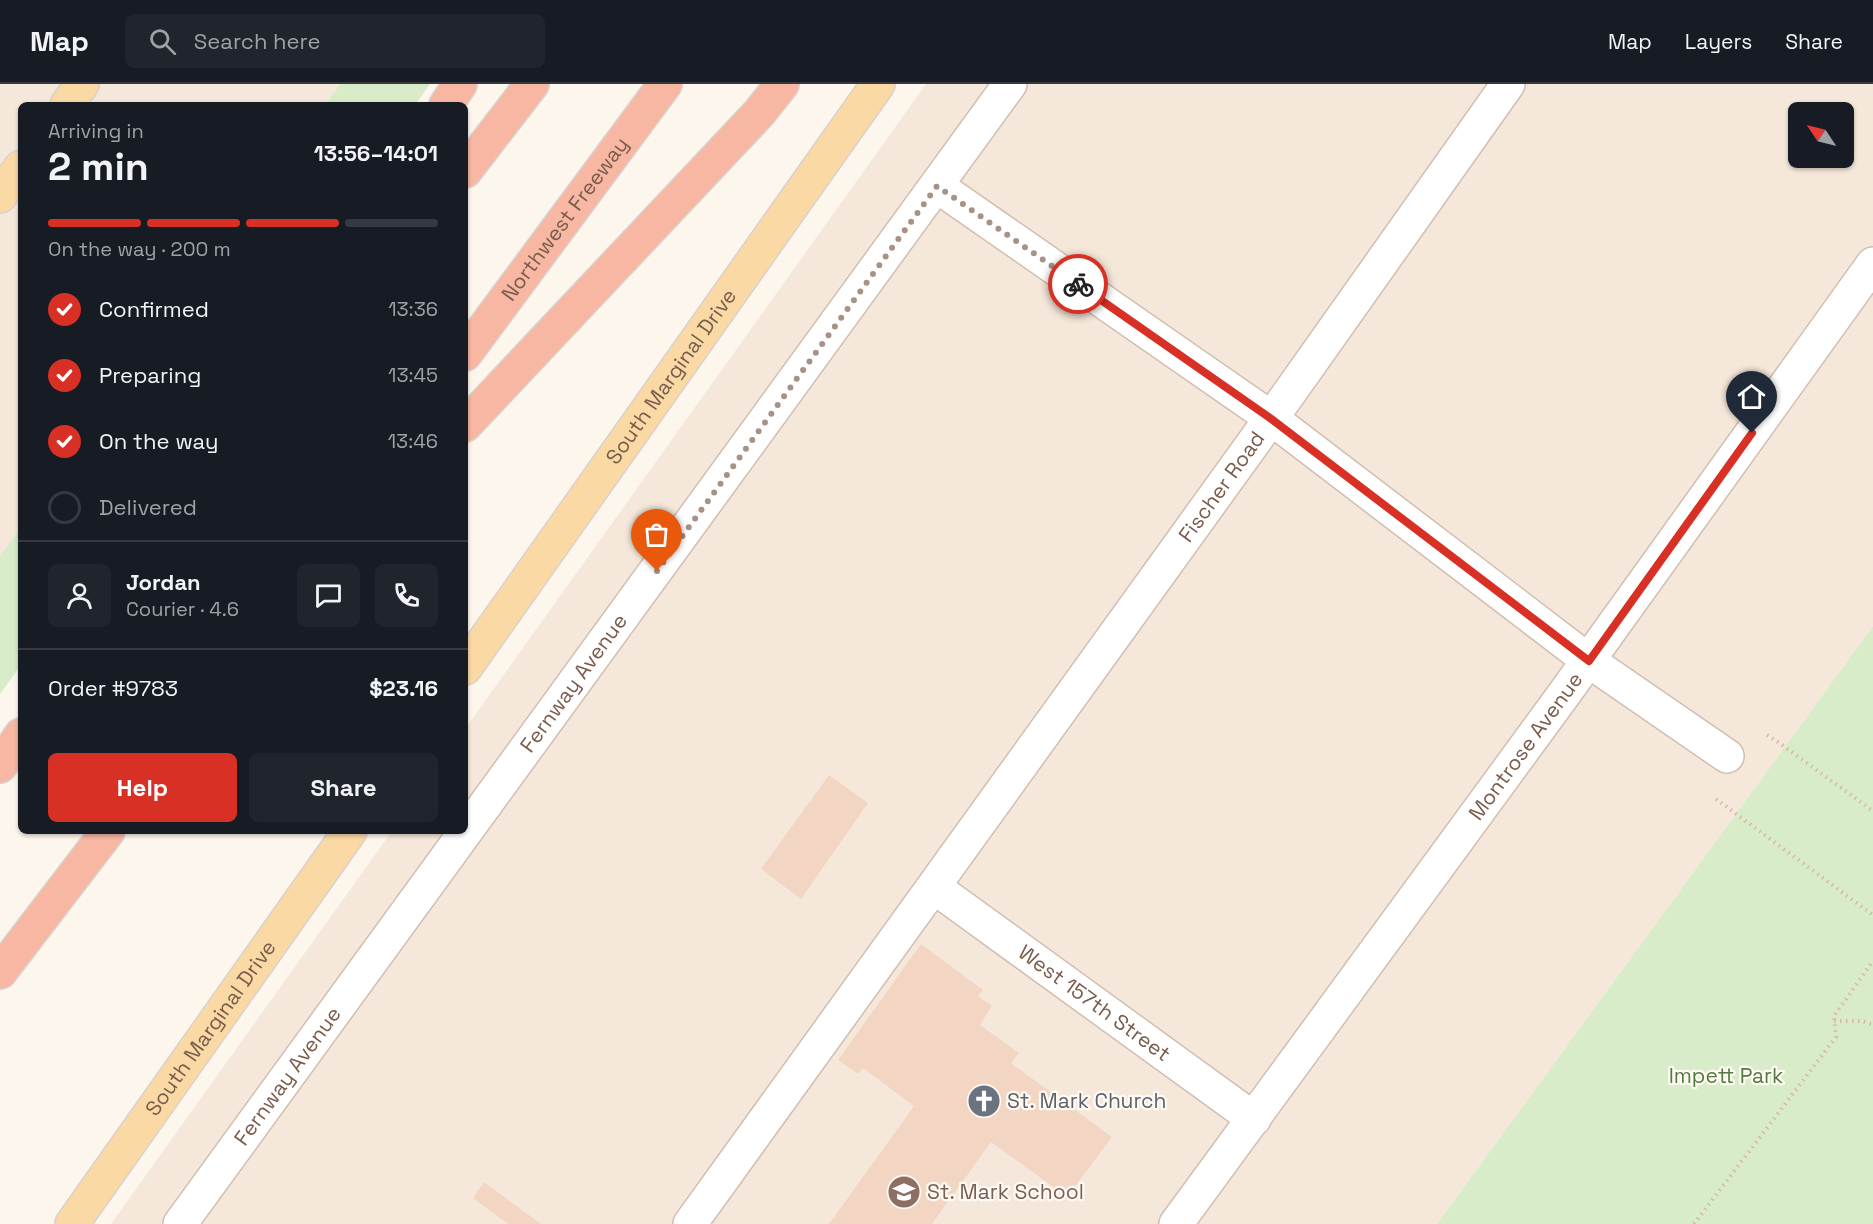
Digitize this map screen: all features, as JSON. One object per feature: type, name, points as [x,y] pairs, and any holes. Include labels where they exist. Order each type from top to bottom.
[{"type":"highway","points":[[448,102],[460,84]]},
{"type":"highway","points":[[468,167],[532,84]]},
{"type":"highway","name":"Northwest Freeway","points":[[468,350],[664,84]]},
{"type":"highway","points":[[468,422],[759,113],[782,84]]},
{"type":"highway","points":[[0,766],[18,739]]},
{"type":"highway","points":[[0,772],[18,750]]},
{"type":"highway","points":[[0,972],[106,834]]},
{"type":"main road","points":[[69,102],[82,84]]},
{"type":"main road","name":"South Marginal Drive","points":[[468,664],[878,84]]},
{"type":"main road","points":[[0,196],[18,171]]},
{"type":"main road","name":"South Marginal Drive","points":[[72,1224],[348,834]]},
{"type":"street","name":"Fernway Avenue","points":[[468,829],[1010,84]]},
{"type":"street","name":"Fischer Road","points":[[690,1224],[1508,84]]},
{"type":"street","points":[[937,186],[1270,418],[1589,661],[1727,756]]},
{"type":"street","name":"Montrose Avenue","points":[[1176,1224],[1589,661],[1873,264]]},
{"type":"street","name":"Fernway Avenue","points":[[180,1224],[464,834]]},
{"type":"street","name":"West 157th Street","points":[[934,887],[1254,1119]]},
{"type":"path","points":[[1767,735],[1873,811]]},
{"type":"path","points":[[1716,799],[1873,915]]},
{"type":"path","points":[[1694,1224],[1836,1037],[1834,1016],[1873,961]]},
{"type":"path","points":[[1834,1021],[1862,1021],[1873,1025]]},
{"type":"shaded area","points":[[0,84],[340,84],[327,102],[18,102],[18,531],[0,556]]},
{"type":"shaded area","points":[[926,84],[1873,84],[1873,626],[1437,1224],[111,1224],[390,834],[468,834],[468,725]]},
{"type":"green space","points":[[340,84],[430,84],[417,102],[327,102]]},
{"type":"green space","points":[[18,531],[18,669],[0,694],[0,556]]},
{"type":"green space","name":"Impett Park","points":[[1873,626],[1873,1224],[1437,1224]]},
{"type":"building","points":[[829,775],[868,803],[801,899],[761,869]]},
{"type":"building","points":[[921,944],[983,990],[978,996],[992,1006],[980,1025],[1019,1053],[1011,1063],[1112,1137],[1067,1197],[991,1142],[932,1224],[829,1224],[914,1106],[863,1068],[858,1074],[838,1060]]},
{"type":"building","points":[[484,1182],[541,1224],[508,1224],[473,1198]]},
{"type":"way so far","points":[[657,571],[937,186],[1078,284]]},
{"type":"place","name":"St. Mark Church","points":[[984,1101]]},
{"type":"place","name":"St. Mark School","points":[[904,1192]]},
{"type":"route","points":[[1078,284],[1270,418],[1589,661],[1752,433]]}]
